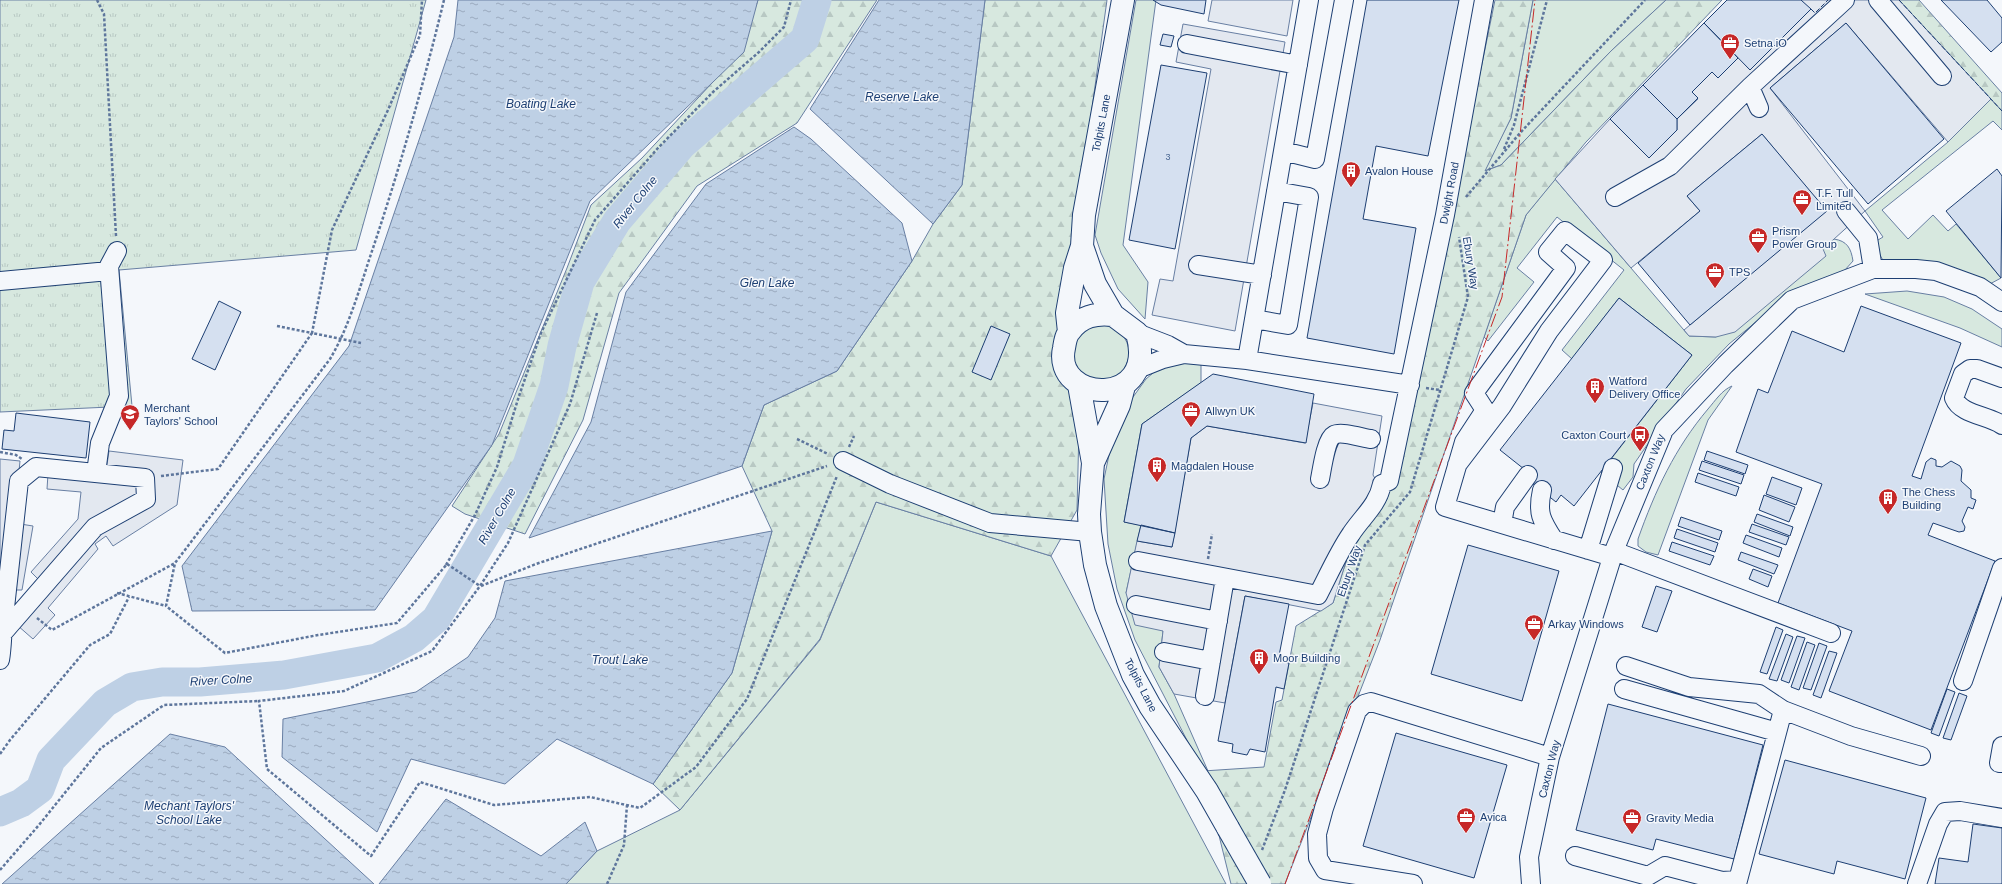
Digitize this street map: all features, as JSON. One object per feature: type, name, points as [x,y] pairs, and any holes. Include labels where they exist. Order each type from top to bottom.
[{"type":"main road","name":"Tolpits Lane","points":[[1123,0],[1084,215],[1082,246],[1075,268],[1067,313],[1069,332],[1062,356],[1065,367],[1071,377],[1079,385],[1093,463],[1089,514],[1090,532],[1095,565],[1106,606],[1133,675],[1150,706],[1207,791],[1260,884]]},
{"type":"main road","name":"Tolpits Lane","points":[[1082,246],[1095,284],[1113,315],[1137,333]]},
{"type":"main road","points":[[1069,332],[1079,321],[1090,316],[1101,314],[1113,315]]},
{"type":"main road","points":[[1137,333],[1141,356],[1138,369]]},
{"type":"main road","name":"Tolpits Lane","points":[[1093,463],[1120,405],[1124,386],[1138,369]]},
{"type":"main road","points":[[1079,385],[1094,390],[1109,390],[1124,386]]},
{"type":"street","points":[[1247,360],[1309,0]]},
{"type":"street","points":[[1283,151],[1314,159],[1344,0]]},
{"type":"street","name":"Dwight Road","points":[[1226,578],[1318,595],[1350,535],[1360,524],[1380,496],[1382,484],[1389,481],[1446,208],[1484,0]]},
{"type":"street","points":[[1615,197],[1670,166],[1750,88],[1845,0]]},
{"type":"street","points":[[1878,0],[1942,76]]},
{"type":"street","points":[[1186,44],[1298,65]]},
{"type":"street","points":[[1750,88],[1759,108]]},
{"type":"street","points":[[1254,319],[1288,325],[1309,197],[1276,191]]},
{"type":"street","points":[[1846,211],[1868,238],[1873,269]]},
{"type":"street","points":[[1457,465],[1502,406],[1549,331],[1603,260],[1565,231],[1548,252],[1566,268],[1474,393],[1485,410],[1464,442],[1457,465],[1445,507],[1588,550],[1613,554],[1831,634]]},
{"type":"street","points":[[96,473],[100,442],[119,396],[108,266],[117,251]]},
{"type":"street","points":[[1198,265],[1262,275]]},
{"type":"street","name":"Caxton Way","points":[[1531,884],[1529,857],[1550,757],[1613,554],[1664,430],[1725,365],[1792,300],[1873,269],[1916,269],[1936,271],[1980,287],[2002,301]]},
{"type":"street","points":[[0,281],[109,271]]},
{"type":"street","points":[[1137,333],[1168,345],[1184,354]]},
{"type":"street","points":[[1138,369],[1163,359],[1184,354],[1247,360],[1410,386]]},
{"type":"street","points":[[2002,378],[1977,369],[1970,369],[1963,374],[1954,398],[1956,404],[1962,408],[1994,420],[2002,425]]},
{"type":"street","points":[[1320,479],[1329,440],[1334,434],[1371,439]]},
{"type":"street","points":[[843,461],[890,484],[990,523],[1090,532]]},
{"type":"street","points":[[36,467],[145,478],[146,498],[95,527],[25,608],[1,645],[19,481],[36,467]]},
{"type":"street","points":[[1588,550],[1613,468]]},
{"type":"street","points":[[1502,524],[1505,507],[1528,475]]},
{"type":"street","points":[[1542,490],[1538,506],[1545,526],[1554,540]]},
{"type":"street","points":[[1138,561],[1226,578],[1205,696]]},
{"type":"street","points":[[1963,681],[2002,568]]},
{"type":"street","points":[[1136,605],[1218,621]]},
{"type":"street","points":[[1164,652],[1211,661]]},
{"type":"street","points":[[1626,666],[1689,687],[1759,694],[1783,710],[1851,736],[1921,756]]},
{"type":"street","points":[[1624,689],[1777,732]]},
{"type":"street","points":[[1413,884],[1325,870],[1318,858],[1317,834],[1357,711],[1364,704],[1371,702],[1550,757]]},
{"type":"street","points":[[1575,856],[1648,876],[1665,866],[1722,881],[1738,882],[1783,710]]},
{"type":"street","points":[[2002,746],[1999,763],[2002,763]]},
{"type":"street","points":[[1918,884],[1938,824],[1945,812],[1960,811],[2002,818]]},
{"type":"path","points":[[97,0],[104,14],[117,251]]},
{"type":"path","points":[[145,478],[218,469],[312,333],[332,230],[388,110],[420,35],[422,0]]},
{"type":"path","points":[[166,606],[175,563],[330,359],[342,339],[380,227],[418,105],[444,0]]},
{"type":"path","points":[[117,593],[166,606],[225,653],[318,635],[397,623],[445,566],[475,515],[497,467],[519,396],[541,333],[595,220],[658,148],[707,97],[784,28],[791,0]]},
{"type":"path","points":[[1503,153],[1514,125],[1546,0]]},
{"type":"path","points":[[1462,202],[1503,153],[1645,0]]},
{"type":"path","name":"Ebury Way","points":[[1260,855],[1285,790],[1366,545],[1410,492],[1468,297],[1458,232]]},
{"type":"path","points":[[0,870],[39,825],[101,748],[164,705],[259,701],[344,691],[432,651],[480,586],[508,543],[570,404],[597,313]]},
{"type":"path","points":[[277,326],[361,343]]},
{"type":"path","points":[[797,439],[843,461]]},
{"type":"path","points":[[480,586],[536,564],[843,461]]},
{"type":"path","points":[[259,701],[268,769],[371,856],[420,782],[494,805],[590,797],[640,808],[696,767],[747,699],[843,461]]},
{"type":"path","points":[[1205,574],[1212,534]]},
{"type":"path","points":[[25,608],[52,630],[117,593],[175,563]]},
{"type":"path","points":[[445,566],[480,586]]},
{"type":"path","points":[[0,754],[10,740],[90,645],[110,634],[129,596]]},
{"type":"path","points":[[607,884],[624,845],[627,805]]},
{"type":"green space","name":"Merchant Taylors' School","points":[[0,0],[426,0],[356,250],[119,270],[132,406],[0,412]]},
{"type":"green space","points":[[758,0],[877,0],[797,123],[697,186],[619,293],[583,420],[525,534],[465,514],[452,506],[499,434],[567,268],[591,205],[642,158],[712,83],[755,8]]},
{"type":"green space","points":[[985,0],[1107,0],[1063,317],[1079,428],[1077,510],[1051,556],[876,502],[820,639],[680,810],[653,784],[732,673],[772,531],[742,466],[764,405],[837,371],[912,261],[933,224],[962,185]]},
{"type":"green space","points":[[1136,0],[1156,0],[1123,245],[1148,282],[1145,319],[1118,289],[1101,253],[1095,235]]},
{"type":"green space","points":[[1495,0],[1533,0],[1511,118],[1485,171],[1501,165],[1611,51],[1666,0],[1722,0],[1586,142],[1526,215],[1380,640],[1285,884],[1231,884],[1203,771],[1264,767],[1276,702],[1282,700],[1296,626],[1333,603],[1349,552],[1387,499],[1416,388]]},
{"type":"green space","points":[[1533,0],[1666,0],[1611,51],[1501,165],[1484,171],[1511,118]]},
{"type":"green space","points":[[1899,0],[1919,0],[2002,93],[2002,111]]},
{"type":"green space","points":[[1991,99],[2002,111],[2002,130],[1993,121],[1882,210],[1908,239],[1933,215],[1948,231],[1956,224],[2001,278],[1988,285],[1884,262],[1873,243],[1883,237],[1865,211],[1948,142]]},
{"type":"green space","points":[[1555,179],[1689,336],[1716,337],[1834,239],[1845,243],[1850,249],[1852,256],[1853,261],[1844,271],[1767,313],[1729,344],[1686,389],[1634,464],[1633,477],[1623,490],[1601,472],[1692,355],[1619,298],[1572,359],[1562,350],[1624,270],[1557,217],[1517,268],[1534,282],[1488,341],[1484,337],[1526,215]]},
{"type":"green space","points":[[1907,291],[1944,297],[1972,309],[2002,329],[2002,347],[1960,328],[1865,294]]},
{"type":"green space","points":[[1101,325],[1112,327],[1121,333],[1127,342],[1129,353],[1127,364],[1121,373],[1112,379],[1101,381],[1090,379],[1081,373],[1075,364],[1073,353],[1075,342],[1081,333],[1090,327]]},
{"type":"green space","points":[[1201,360],[1201,383],[1142,424],[1124,522],[1141,525],[1126,593],[1163,631],[1159,667],[1174,694],[1208,771],[1203,771],[1135,640],[1117,589],[1108,544],[1104,479],[1109,455],[1128,404],[1146,379],[1160,367]]},
{"type":"green space","points":[[1732,386],[1708,420],[1658,555],[1646,552],[1638,546],[1638,539],[1651,504],[1667,471],[1696,424],[1719,396]]},
{"type":"green space","points":[[876,502],[1051,556],[1226,884],[566,884],[597,851],[680,810],[820,640]]},
{"type":"shaded area","points":[[1212,0],[1293,0],[1287,36],[1208,21]]},
{"type":"shaded area","points":[[1801,0],[1899,0],[1991,99],[1948,142],[1846,23],[1770,88],[1865,211],[1823,249],[1826,256],[1735,332],[1716,337],[1689,336],[1684,330],[1826,211],[1762,134],[1687,196],[1700,211],[1631,268],[1555,179],[1610,119],[1649,157],[1677,130],[1677,119],[1698,99],[1692,92],[1712,72],[1718,78],[1738,58],[1810,9]]},
{"type":"shaded area","points":[[1183,24],[1285,42],[1235,331],[1152,315],[1160,279],[1173,281],[1211,69],[1176,62]]},
{"type":"shaded area","points":[[1313,403],[1382,416],[1373,475],[1387,499],[1349,552],[1333,603],[1321,611],[1245,596],[1225,703],[1174,694],[1159,667],[1163,631],[1135,625],[1126,593],[1137,541],[1172,547],[1191,438],[1207,426],[1305,443]]},
{"type":"shaded area","points":[[109,451],[183,460],[177,505],[113,546],[106,536],[95,544],[98,549],[48,608],[55,615],[33,639],[9,618],[38,579],[31,572],[78,519],[81,492],[47,489],[48,474],[105,478]]},
{"type":"shaded area","points":[[0,459],[20,461],[14,523],[33,526],[22,590],[7,590],[0,628]]},
{"type":"water","name":"Boating Lake","points":[[458,0],[758,0],[744,52],[590,201],[492,445],[375,610],[192,611],[182,566],[349,346],[454,37]]},
{"type":"water","name":"Reserve Lake","points":[[879,0],[985,0],[962,185],[933,224],[810,109]]},
{"type":"water","name":"Glen Lake","points":[[794,127],[811,139],[902,223],[912,261],[837,371],[764,405],[742,466],[529,538],[591,422],[626,292],[706,184]]},
{"type":"water","name":"Trout Lake","points":[[772,531],[732,673],[653,784],[557,739],[505,784],[411,759],[377,832],[282,757],[283,719],[416,692],[468,657],[495,618],[505,581]]},
{"type":"water","name":"Mechant Taylors' School Lake","points":[[170,734],[225,747],[374,884],[2,884]]},
{"type":"water","points":[[446,799],[541,856],[585,822],[597,851],[566,884],[379,884]]},
{"type":"building","points":[[1153,0],[1206,0],[1204,14],[1161,5]]},
{"type":"building","name":"Avalon House","points":[[1367,0],[1459,0],[1428,156],[1376,146],[1363,219],[1416,228],[1394,354],[1307,338]]},
{"type":"building","points":[[1727,0],[1801,0],[1811,9],[1750,70],[1704,23]]},
{"type":"building","points":[[1941,0],[1987,0],[2002,18],[2002,42],[1991,52]]},
{"type":"building","points":[[1704,23],[1738,58],[1718,78],[1712,72],[1692,92],[1698,98],[1677,119],[1643,85]]},
{"type":"building","points":[[1846,23],[1944,139],[1868,204],[1770,88]]},
{"type":"building","points":[[1163,34],[1174,36],[1171,47],[1160,45]]},
{"type":"building","points":[[1161,65],[1207,73],[1175,249],[1129,240]]},
{"type":"building","points":[[1643,85],[1677,119],[1677,130],[1649,158],[1610,119]]},
{"type":"building","points":[[1762,134],[1827,211],[1690,325],[1638,263],[1700,211],[1687,196]]},
{"type":"building","points":[[1997,169],[2002,176],[2001,278],[1946,211]]},
{"type":"building","name":"Watford Delivery Office","points":[[1619,298],[1692,355],[1574,506],[1561,495],[1556,502],[1522,475],[1524,469],[1500,450]]},
{"type":"building","points":[[219,301],[241,312],[215,370],[192,359]]},
{"type":"building","name":"The Chess Building","points":[[1861,306],[1961,343],[1912,476],[1921,479],[1926,462],[1931,458],[1936,460],[1936,466],[1942,467],[1951,461],[1960,466],[1962,470],[1961,481],[1971,490],[1971,498],[1976,500],[1973,509],[1968,507],[1962,521],[1965,527],[1964,531],[1959,532],[1933,523],[1928,535],[1995,561],[1931,730],[1829,691],[1852,631],[1778,603],[1822,484],[1736,452],[1758,389],[1768,393],[1792,331],[1844,352]]},
{"type":"building","points":[[991,326],[1010,334],[991,380],[972,372]]},
{"type":"building","name":"Magdalen House","points":[[1213,374],[1314,394],[1306,443],[1207,426],[1191,438],[1175,533],[1124,522],[1142,424]]},
{"type":"building","points":[[16,413],[90,422],[86,458],[2,449],[4,430],[14,431]]},
{"type":"building","points":[[1707,451],[1748,465],[1745,474],[1704,460]]},
{"type":"building","points":[[1702,461],[1744,475],[1741,484],[1699,470]]},
{"type":"building","points":[[1698,473],[1739,487],[1736,496],[1695,482]]},
{"type":"building","points":[[1772,477],[1802,488],[1796,505],[1766,494]]},
{"type":"building","points":[[1764,495],[1795,507],[1789,522],[1759,510]]},
{"type":"building","points":[[1757,514],[1793,527],[1790,536],[1754,522]]},
{"type":"building","points":[[1681,517],[1722,531],[1719,540],[1678,526]]},
{"type":"building","points":[[1752,524],[1789,537],[1786,545],[1749,532]]},
{"type":"building","points":[[1141,525],[1175,533],[1172,547],[1137,541]]},
{"type":"building","points":[[1677,529],[1718,543],[1715,552],[1674,538]]},
{"type":"building","points":[[1746,535],[1782,548],[1779,557],[1743,543]]},
{"type":"building","points":[[1672,542],[1714,556],[1710,565],[1669,551]]},
{"type":"building","points":[[1468,545],[1559,571],[1522,701],[1431,674]]},
{"type":"building","points":[[1741,552],[1778,565],[1774,574],[1738,560]]},
{"type":"building","points":[[1753,569],[1772,576],[1768,587],[1749,579]]},
{"type":"building","points":[[1656,586],[1672,591],[1657,632],[1642,627]]},
{"type":"building","name":"Moor Building","points":[[1245,596],[1289,604],[1278,661],[1289,663],[1284,689],[1276,687],[1265,752],[1250,749],[1247,755],[1232,752],[1233,744],[1218,741]]},
{"type":"building","points":[[1776,627],[1783,630],[1767,674],[1760,672]]},
{"type":"building","points":[[1786,634],[1793,637],[1777,681],[1769,679]]},
{"type":"building","points":[[1797,636],[1805,638],[1789,683],[1781,680]]},
{"type":"building","points":[[1807,642],[1815,645],[1799,690],[1791,687]]},
{"type":"building","points":[[1819,643],[1827,646],[1811,690],[1803,688]]},
{"type":"building","points":[[1829,651],[1837,653],[1821,698],[1813,695]]},
{"type":"building","points":[[1947,689],[1955,692],[1939,736],[1931,733]]},
{"type":"building","points":[[1959,693],[1967,696],[1951,740],[1943,738]]},
{"type":"building","points":[[1608,704],[1763,745],[1734,859],[1656,839],[1653,850],[1576,830]]},
{"type":"building","points":[[1396,733],[1507,765],[1474,878],[1363,846]]},
{"type":"building","points":[[1785,760],[1926,798],[1905,879],[1837,861],[1834,874],[1759,854]]},
{"type":"building","points":[[1973,824],[2002,828],[2002,884],[1935,884],[1939,858],[1968,862]]},
{"type":"waterway","name":"River Colne","points":[[0,812],[21,803],[40,789],[51,760],[105,703],[132,687],[162,682],[200,682],[284,675],[377,658],[414,638],[436,619],[527,465],[554,386],[562,346],[580,282],[617,221],[682,145],[805,39],[817,0]]},
{"type":"fence","points":[[1811,9],[1815,13],[1828,0]]},
{"type":"fence","points":[[1899,0],[2002,111]]},
{"type":"power","points":[[1285,884],[1502,297],[1535,0]]},
{"type":"place","name":"Setna iO","points":[[1730,60]]},
{"type":"place","name":"Avalon House","points":[[1351,188]]},
{"type":"place","name":"T.F. Tull Limited","points":[[1802,216]]},
{"type":"place","name":"Prism Power Group","points":[[1758,254]]},
{"type":"place","name":"TPS","points":[[1715,289]]},
{"type":"place","name":"Watford Delivery Office","points":[[1595,404]]},
{"type":"place","name":"Allwyn UK","points":[[1191,428]]},
{"type":"place","name":"Merchant Taylors' School","points":[[130,431]]},
{"type":"place","name":"Caxton Court","points":[[1640,452]]},
{"type":"place","name":"Magdalen House","points":[[1157,483]]},
{"type":"place","name":"The Chess Building","points":[[1888,515]]},
{"type":"place","name":"Arkay Windows","points":[[1534,641]]},
{"type":"place","name":"Moor Building","points":[[1259,675]]},
{"type":"place","name":"Avica","points":[[1466,834]]},
{"type":"place","name":"Gravity Media","points":[[1632,835]]}]
